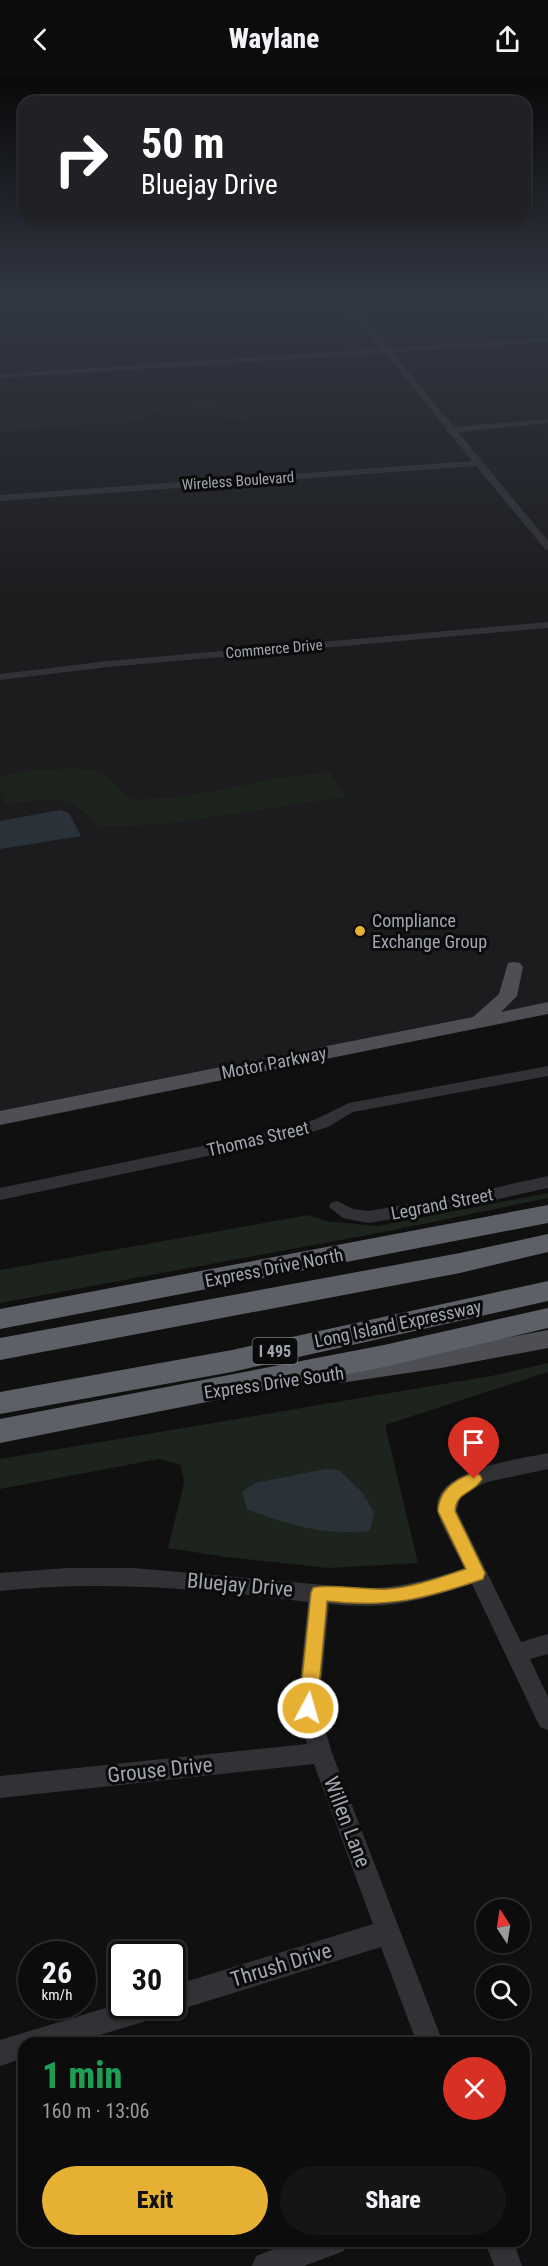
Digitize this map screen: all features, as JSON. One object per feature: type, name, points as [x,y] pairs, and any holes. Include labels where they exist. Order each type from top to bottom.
[{"type":"highway","name":"Express Drive North","points":[[0,1319],[212,1281],[548,1214]]},
{"type":"highway","points":[[0,1349],[436,1268],[548,1243]]},
{"type":"highway","name":"Long Island Expressway","points":[[0,1403],[232,1361],[548,1291]]},
{"type":"highway","points":[[205,1392],[404,1351],[548,1318]]},
{"type":"highway","name":"Express Drive South","points":[[0,1431],[205,1392]]},
{"type":"main road","points":[[476,1022],[508,996],[514,967]]},
{"type":"main road","name":"Motor Parkway","points":[[0,1118],[548,1008]]},
{"type":"main road","name":"Express Drive South","points":[[205,1392],[390,1367],[548,1339]]},
{"type":"street","points":[[426,401],[476,463],[533,524],[548,547]]},
{"type":"street","points":[[449,430],[548,421]]},
{"type":"street","name":"Wireless Boulevard","points":[[0,498],[476,463]]},
{"type":"street","name":"Commerce Drive","points":[[0,677],[108,664],[548,625]]},
{"type":"street","name":"Thomas Street","points":[[0,1194],[292,1133],[322,1123],[349,1108],[548,1071]]},
{"type":"street","name":"Legrand Street","points":[[337,1207],[349,1214],[368,1217],[462,1201],[548,1182]]},
{"type":"street","points":[[548,1461],[474,1479],[456,1489],[447,1501],[447,1511],[548,1720]]},
{"type":"street","name":"Bluejay Drive","points":[[0,1582],[42,1576],[99,1575],[161,1578],[356,1597],[390,1597],[423,1591],[477,1573]]},
{"type":"street","name":"Willen Lane","points":[[319,1593],[308,1708],[321,1753],[428,2037]]},
{"type":"street","points":[[516,1653],[548,1644]]},
{"type":"street","name":"Grouse Drive","points":[[0,1787],[321,1753]]},
{"type":"street","name":"Thrush Drive","points":[[186,1995],[389,1932]]},
{"type":"street","points":[[51,2037],[110,2019]]},
{"type":"street","points":[[0,2053],[18,2047]]},
{"type":"street","points":[[266,2266],[318,2247]]},
{"type":"street","points":[[501,2247],[508,2266]]},
{"type":"shaded area","points":[[0,401],[548,401],[548,1011],[0,1120]]},
{"type":"shaded area","points":[[185,401],[240,402],[254,411],[250,421],[209,416],[189,407],[154,412],[140,421],[0,431],[0,418],[184,405]]},
{"type":"shaded area","points":[[75,768],[101,771],[130,799],[186,796],[278,778],[330,772],[345,797],[166,824],[99,827],[88,815],[67,802],[46,800],[5,804],[4,793],[0,793],[0,777],[25,771]]},
{"type":"shaded area","points":[[60,810],[69,813],[81,836],[0,849],[0,821]]},
{"type":"shaded area","points":[[548,1193],[548,1198],[384,1232],[0,1303],[0,1270],[309,1215],[325,1221],[377,1226]]},
{"type":"shaded area","points":[[548,1363],[548,1372],[385,1425],[418,1563],[328,1568],[168,1548],[184,1483],[181,1465],[159,1459],[0,1489],[0,1459],[502,1374]]},
{"type":"shaded area","points":[[326,1469],[339,1470],[361,1491],[374,1512],[370,1531],[336,1532],[307,1528],[247,1509],[242,1492],[255,1483]]},
{"type":"place","name":"Compliance Exchange Group","points":[[360,931]]},
{"type":"route","points":[[308,1708],[319,1593],[356,1597],[390,1597],[423,1591],[477,1573],[447,1511],[447,1501],[456,1489],[474,1479]]}]
